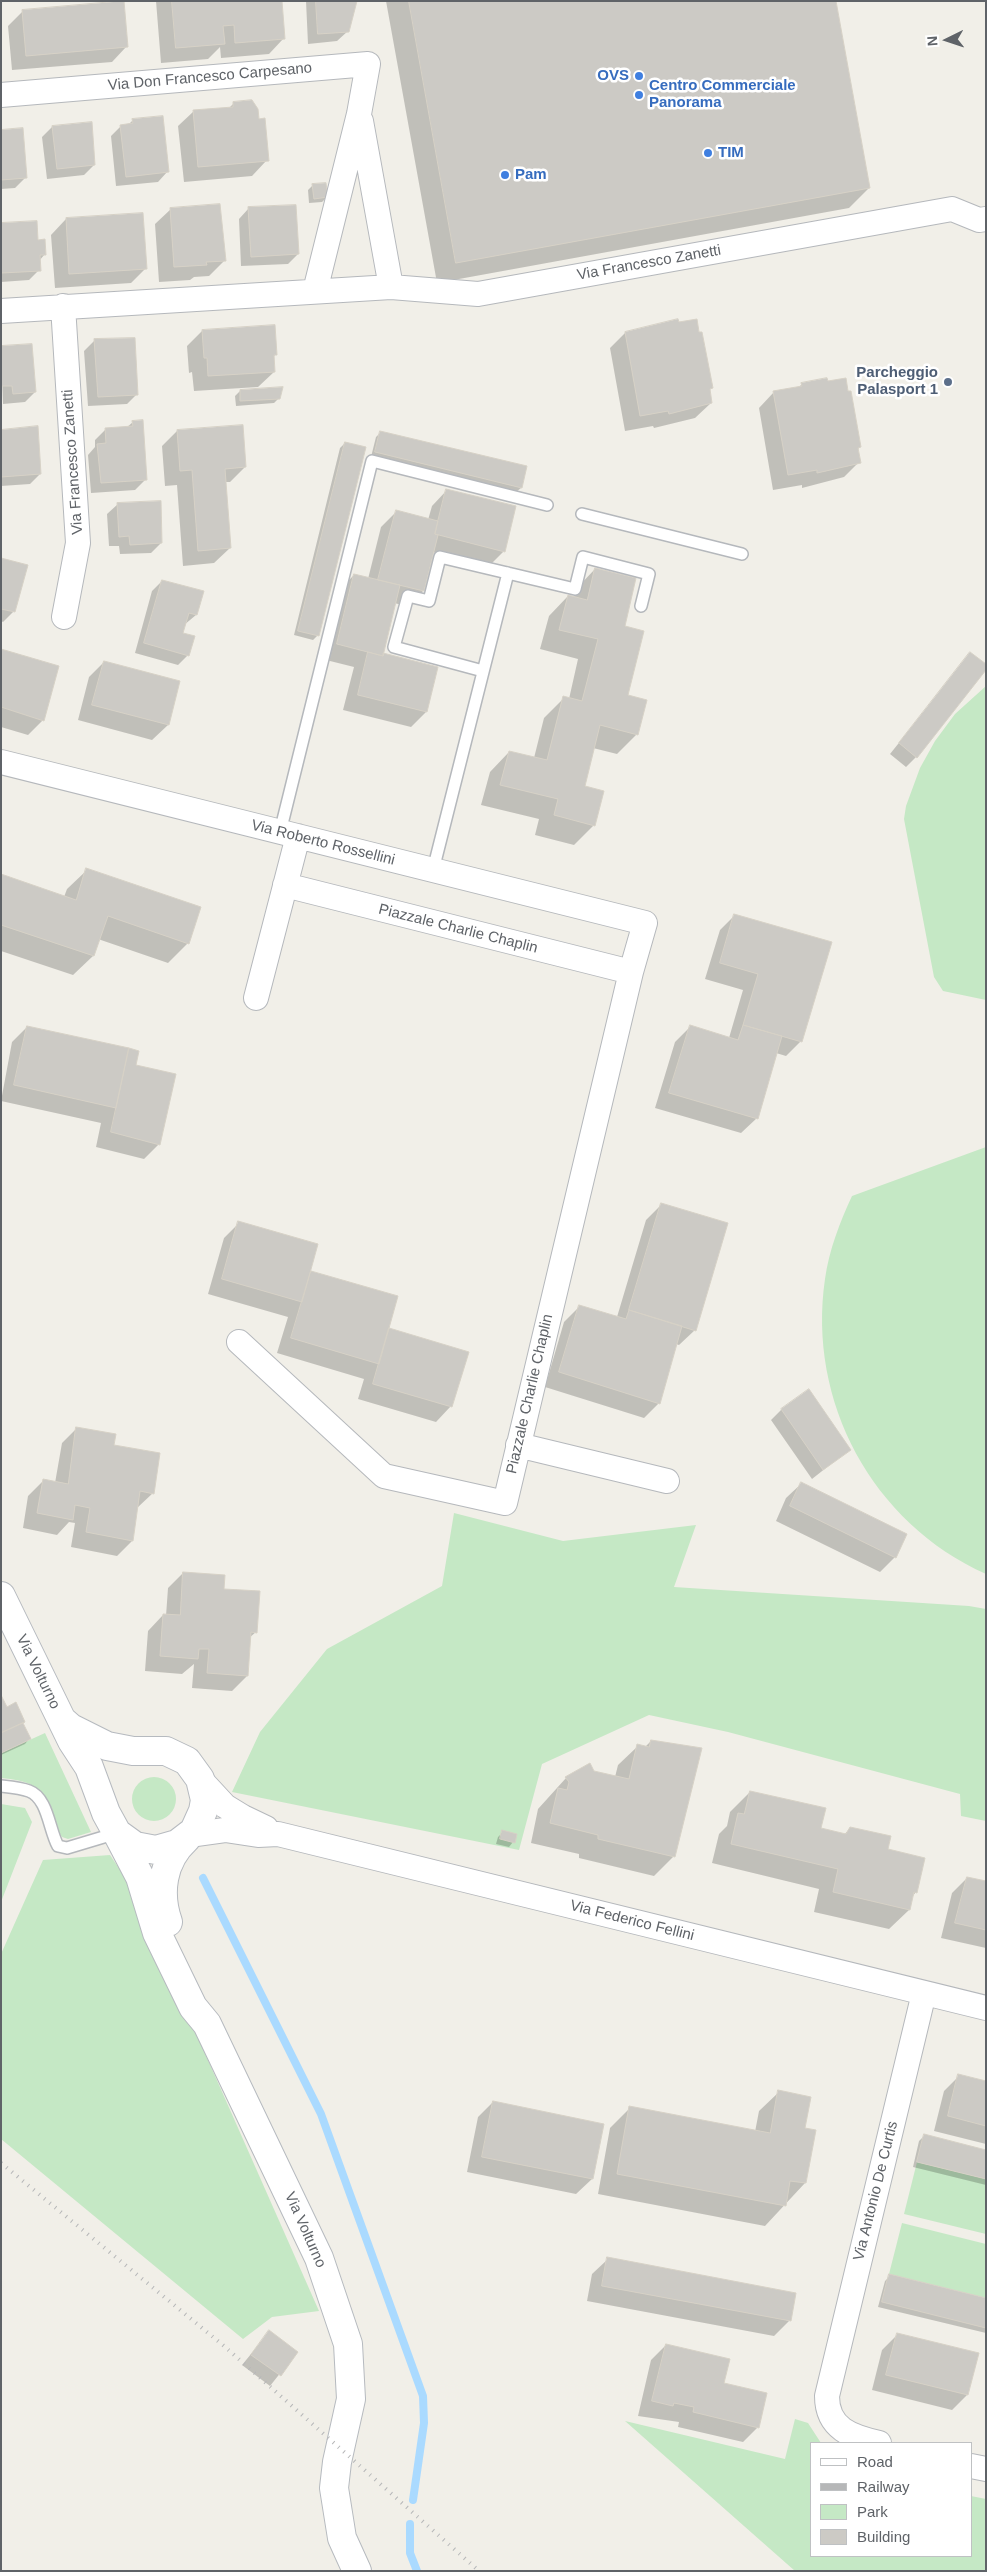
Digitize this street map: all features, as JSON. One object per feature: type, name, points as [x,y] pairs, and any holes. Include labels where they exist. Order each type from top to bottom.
[{"type":"street","name":"Via Don Francesco Carpesano","points":[[1,95],[368,64],[359,114]]},
{"type":"street","points":[[359,114],[391,287]]},
{"type":"street","points":[[315,291],[359,114]]},
{"type":"street","name":"Via Francesco Zanetti","points":[[1,311],[391,287],[478,294],[952,209],[979,220],[986,219]]},
{"type":"street","name":"Via Francesco Zanetti","points":[[63,306],[78,543],[64,617]]},
{"type":"street","name":"Via Roberto Rossellini","points":[[1,762],[645,923]]},
{"type":"street","points":[[256,998],[285,885],[289,834]]},
{"type":"street","name":"Piazzale Charlie Chaplin","points":[[285,885],[632,972]]},
{"type":"street","name":"Piazzale Charlie Chaplin","points":[[239,1342],[384,1476],[504,1503],[645,923]]},
{"type":"street","points":[[518,1445],[667,1481]]},
{"type":"street","name":"Via Volturno","points":[[1,1596],[74,1745],[93,1775],[112,1823],[140,1877],[157,1933],[193,2007],[207,2024],[320,2258],[348,2344],[351,2398],[334,2474],[336,2507],[342,2538],[357,2571]]},
{"type":"street","name":"Via Volturno","points":[[63,1721],[71,1728],[107,1746],[143,1750],[154,1749],[177,1754],[187,1761],[200,1779],[205,1800],[200,1821],[175,1851],[168,1865],[162,1885],[163,1900],[170,1927],[203,2002],[207,2024]]},
{"type":"street","name":"Via Volturno","points":[[112,1823],[105,1790],[114,1769],[132,1754],[143,1750]]},
{"type":"street","name":"Via Federico Fellini","points":[[200,1779],[225,1806],[278,1834],[986,2008]]},
{"type":"street","points":[[112,1823],[130,1843],[145,1849],[167,1848],[188,1837]]},
{"type":"street","name":"Via Federico Fellini","points":[[188,1837],[225,1830],[258,1835],[278,1834]]},
{"type":"street","name":"Via Antonio De Curtis","points":[[875,2442],[852,2436],[837,2425],[828,2408],[828,2390],[924,1993]]},
{"type":"street","points":[[972,2466],[986,2469]]},
{"type":"lane","points":[[289,834],[372,461],[547,505]]},
{"type":"lane","points":[[582,514],[742,554]]},
{"type":"lane","points":[[483,671],[394,648],[408,596],[429,601],[440,557],[575,589],[583,557],[649,574],[641,606]]},
{"type":"lane","points":[[433,870],[508,573]]},
{"type":"lane","points":[[1,1786],[27,1790],[41,1800],[58,1846],[67,1848],[112,1823]]},
{"type":"green space","points":[[986,686],[986,1000],[943,991],[934,977],[904,819],[906,806],[920,768],[935,741],[955,714]]},
{"type":"green space","points":[[986,1147],[986,1574],[946,1552],[910,1524],[880,1490],[856,1453],[838,1413],[827,1369],[822,1325],[825,1279],[829,1257],[839,1226],[852,1196]]},
{"type":"green space","points":[[454,1513],[563,1541],[696,1525],[674,1587],[969,1606],[986,1609],[986,1821],[961,1816],[960,1794],[728,1732],[649,1715],[542,1764],[519,1850],[232,1792],[260,1732],[327,1649],[442,1586]]},
{"type":"green space","points":[[45,1733],[91,1832],[68,1839],[62,1837],[49,1803],[40,1790],[19,1780],[1,1778],[1,1753]]},
{"type":"green space","points":[[158,1777],[170,1783],[175,1790],[175,1808],[170,1815],[163,1820],[150,1821],[142,1818],[135,1811],[132,1795],[135,1787],[142,1780]]},
{"type":"green space","points":[[1,1804],[25,1808],[32,1822],[1,1902]]},
{"type":"green space","points":[[110,1855],[131,1886],[319,2311],[272,2317],[243,2339],[1,2139],[1,1954],[43,1860]]},
{"type":"green space","points":[[917,2162],[986,2179],[986,2234],[904,2214]]},
{"type":"green space","points":[[902,2223],[986,2244],[986,2298],[889,2274]]},
{"type":"green space","points":[[795,2419],[808,2423],[820,2442],[810,2442],[810,2557],[972,2557],[972,2496],[986,2499],[986,2571],[795,2571],[625,2421],[785,2459]]},
{"type":"building","points":[[124,1],[128,47],[26,56],[22,10]]},
{"type":"building","points":[[172,1],[282,1],[285,39],[235,43],[234,25],[223,26],[225,44],[176,48]]},
{"type":"building","points":[[316,1],[357,1],[349,32],[318,34]]},
{"type":"building","name":"Centro Commerciale Panorama","points":[[409,1],[836,1],[870,188],[456,263]]},
{"type":"building","points":[[252,100],[258,109],[259,119],[265,118],[269,161],[198,167],[193,110],[233,107],[233,102]]},
{"type":"building","points":[[163,116],[169,172],[126,177],[120,125],[133,123],[132,119]]},
{"type":"building","points":[[92,122],[95,165],[57,169],[52,126]]},
{"type":"building","points":[[23,128],[27,178],[1,180],[1,130]]},
{"type":"building","points":[[326,183],[328,197],[314,199],[312,184]]},
{"type":"building","points":[[220,204],[226,261],[206,262],[207,265],[174,267],[170,208]]},
{"type":"building","points":[[296,205],[299,254],[251,257],[248,207]]},
{"type":"building","points":[[143,213],[147,269],[69,274],[66,218]]},
{"type":"building","points":[[37,221],[38,240],[45,239],[46,255],[40,255],[41,271],[1,273],[1,223]]},
{"type":"building","points":[[678,319],[679,322],[697,319],[699,332],[702,332],[713,388],[710,389],[712,403],[669,414],[668,411],[640,416],[625,332]]},
{"type":"building","points":[[275,325],[277,355],[274,355],[275,372],[208,376],[207,358],[204,358],[202,330]]},
{"type":"building","points":[[135,338],[138,395],[98,397],[94,339]]},
{"type":"building","points":[[32,344],[36,392],[13,394],[12,386],[1,386],[1,346]]},
{"type":"building","points":[[827,378],[828,381],[846,378],[848,391],[851,391],[861,447],[858,448],[861,463],[817,473],[817,470],[788,475],[773,391],[802,386],[801,383]]},
{"type":"building","points":[[283,387],[280,399],[240,401],[240,390]]},
{"type":"building","points":[[143,420],[147,480],[101,483],[97,444],[106,443],[105,428],[133,426],[132,421]]},
{"type":"building","points":[[243,425],[246,467],[225,469],[231,548],[198,551],[192,470],[180,471],[177,430]]},
{"type":"building","points":[[38,426],[41,474],[1,477],[1,430]]},
{"type":"building","points":[[380,431],[527,466],[522,488],[375,452]]},
{"type":"building","points":[[345,442],[366,447],[319,636],[298,631]]},
{"type":"building","points":[[446,489],[516,506],[505,552],[435,534]]},
{"type":"building","points":[[161,501],[162,543],[130,545],[129,536],[119,537],[117,503]]},
{"type":"building","points":[[396,510],[438,521],[435,534],[438,535],[424,591],[378,580]]},
{"type":"building","points":[[1,558],[28,565],[15,612],[1,609]]},
{"type":"building","points":[[595,568],[636,578],[625,626],[644,631],[628,695],[647,700],[638,735],[600,725],[585,786],[604,791],[595,826],[554,815],[558,799],[500,785],[509,751],[547,760],[563,696],[582,701],[598,639],[559,630],[568,595],[587,600]]},
{"type":"building","points":[[354,574],[400,585],[383,656],[337,644]]},
{"type":"building","points":[[162,580],[204,591],[197,615],[189,613],[183,633],[195,636],[189,656],[144,643]]},
{"type":"building","points":[[1,649],[59,666],[44,721],[1,707]]},
{"type":"building","points":[[368,652],[383,656],[383,653],[438,667],[427,712],[358,695]]},
{"type":"building","points":[[970,652],[986,664],[986,670],[917,758],[899,743]]},
{"type":"building","points":[[104,661],[180,681],[169,725],[92,705]]},
{"type":"building","points":[[86,868],[201,907],[189,944],[108,916],[94,956],[1,925],[1,874],[76,900]]},
{"type":"building","points":[[734,914],[832,942],[802,1042],[743,1025],[758,974],[720,963]]},
{"type":"building","points":[[690,1025],[738,1040],[743,1025],[782,1036],[758,1119],[669,1093]]},
{"type":"building","points":[[27,1026],[129,1048],[116,1108],[14,1085]]},
{"type":"building","points":[[129,1048],[139,1051],[136,1065],[176,1074],[160,1145],[111,1132]]},
{"type":"building","points":[[661,1203],[728,1223],[696,1331],[629,1310]]},
{"type":"building","points":[[238,1221],[318,1244],[302,1302],[222,1279]]},
{"type":"building","points":[[311,1271],[398,1296],[379,1364],[291,1338]]},
{"type":"building","points":[[579,1305],[626,1319],[629,1310],[682,1326],[660,1404],[559,1372]]},
{"type":"building","points":[[389,1328],[469,1352],[452,1407],[373,1384]]},
{"type":"building","points":[[809,1389],[851,1450],[823,1470],[781,1409]]},
{"type":"building","points":[[76,1427],[116,1434],[114,1445],[160,1453],[154,1494],[140,1491],[133,1541],[86,1532],[90,1508],[75,1505],[73,1520],[37,1513],[43,1479],[68,1484]]},
{"type":"building","points":[[801,1482],[907,1534],[896,1558],[790,1506]]},
{"type":"building","points":[[183,1572],[225,1575],[224,1589],[260,1591],[257,1633],[251,1632],[248,1676],[207,1673],[209,1649],[199,1649],[198,1659],[160,1656],[163,1614],[180,1615]]},
{"type":"building","points":[[1,1695],[7,1707],[16,1702],[25,1722],[1,1733]]},
{"type":"building","points":[[23,1723],[31,1739],[1,1753],[1,1733]]},
{"type":"building","points":[[651,1740],[702,1748],[675,1857],[598,1839],[598,1835],[550,1823],[558,1788],[567,1790],[569,1782],[565,1777],[590,1763],[594,1771],[629,1779],[637,1744],[649,1747]]},
{"type":"building","points":[[750,1791],[826,1808],[821,1828],[846,1834],[850,1827],[891,1836],[888,1849],[925,1858],[917,1893],[914,1892],[910,1910],[833,1892],[838,1869],[731,1844],[738,1813],[744,1814]]},
{"type":"building","points":[[502,1830],[517,1834],[515,1843],[500,1839]]},
{"type":"building","points":[[967,1877],[986,1881],[986,1930],[955,1923]]},
{"type":"building","points":[[958,2074],[986,2081],[986,2126],[948,2116]]},
{"type":"building","points":[[778,2090],[811,2097],[805,2128],[816,2130],[806,2183],[790,2181],[786,2206],[617,2174],[629,2106],[770,2133]]},
{"type":"building","points":[[493,2101],[604,2124],[593,2179],[482,2157]]},
{"type":"building","points":[[924,2134],[986,2150],[986,2179],[917,2162]]},
{"type":"building","points":[[607,2257],[796,2293],[791,2321],[602,2286]]},
{"type":"building","points":[[889,2274],[986,2298],[986,2328],[882,2302]]},
{"type":"building","points":[[269,2330],[298,2352],[281,2376],[251,2355]]},
{"type":"building","points":[[897,2333],[979,2353],[968,2395],[886,2375]]},
{"type":"building","points":[[666,2344],[730,2359],[724,2383],[767,2393],[759,2428],[693,2412],[694,2407],[674,2403],[673,2406],[652,2401]]},
{"type":"waterway","points":[[203,1878],[321,2114],[423,2396],[424,2423],[413,2500]]},
{"type":"waterway","points":[[410,2524],[410,2553],[417,2571]]},
{"type":"railway","points":[[1,2163],[224,2346],[479,2571]]},
{"type":"place","name":"OVS","points":[[639,76]]},
{"type":"place","name":"Centro Commerciale Panorama","points":[[639,95]]},
{"type":"place","name":"TIM","points":[[708,153]]},
{"type":"place","name":"Pam","points":[[505,175]]},
{"type":"place","name":"Parcheggio Palasport 1","points":[[948,382]]}]
